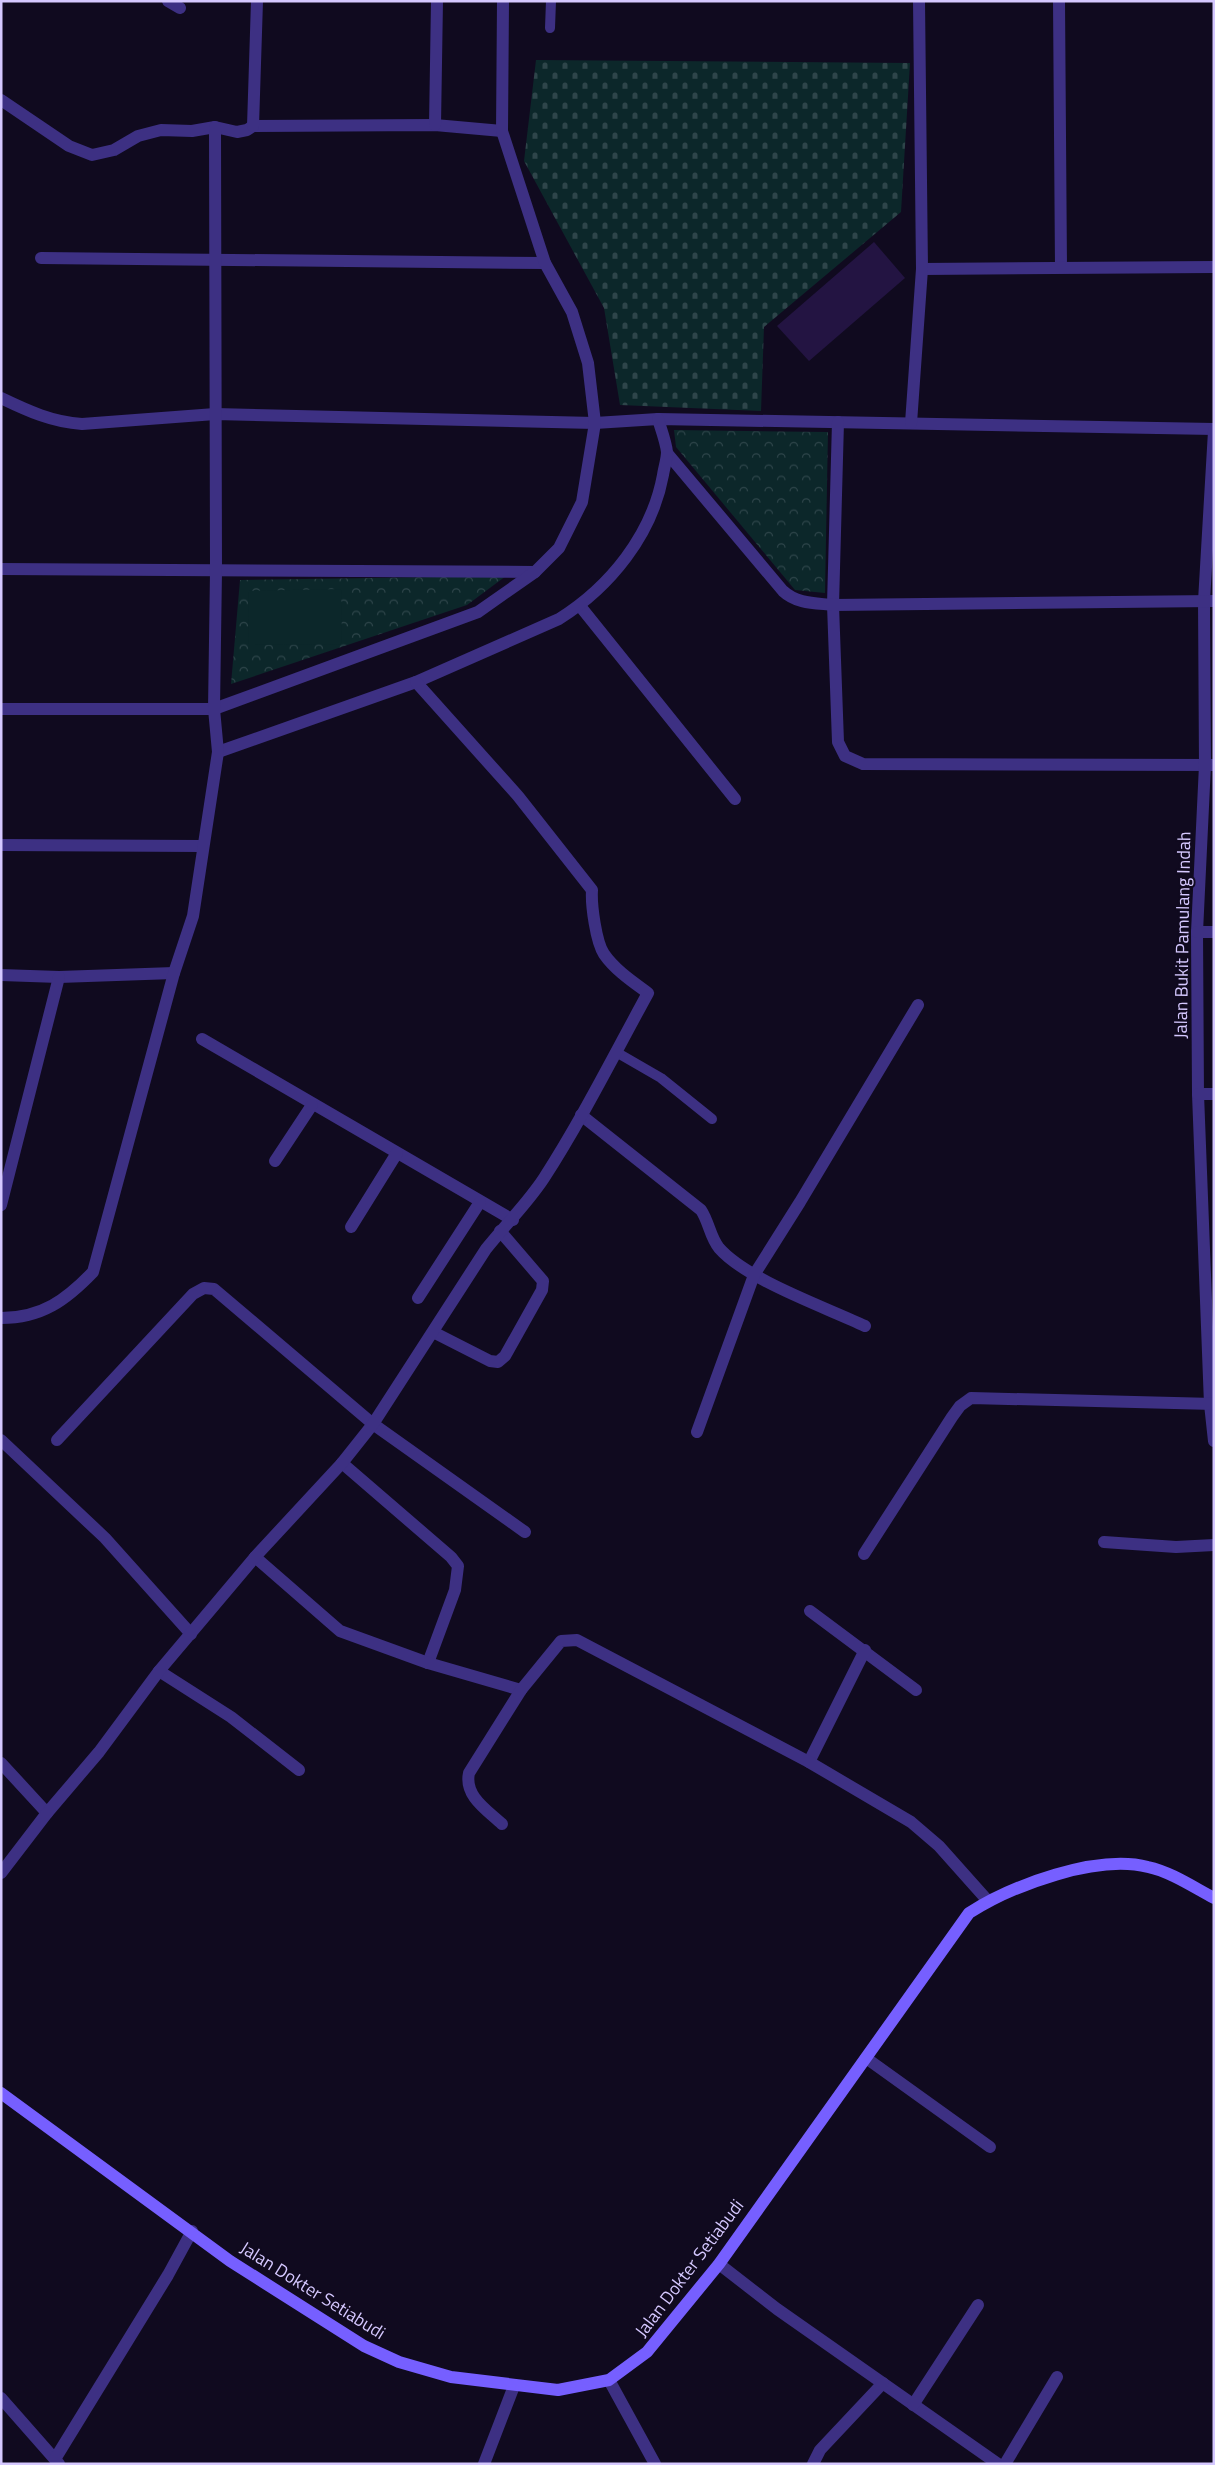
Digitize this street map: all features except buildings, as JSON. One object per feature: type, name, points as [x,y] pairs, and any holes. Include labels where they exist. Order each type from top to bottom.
[{"type":"main road","name":"Jalan Dokter Setiabudi","points":[[1,2093],[270,2288],[364,2346],[400,2362],[451,2377],[558,2390],[609,2380],[647,2352],[719,2264],[969,1912],[988,1901],[1018,1888],[1083,1868],[1112,1863],[1138,1865],[1158,1870],[1214,1898]]},
{"type":"street","points":[[168,1],[180,8]]},
{"type":"street","points":[[252,126],[257,1]]},
{"type":"street","points":[[435,125],[437,1]]},
{"type":"street","points":[[1,709],[214,709],[478,612],[535,572],[559,548],[582,502],[595,423],[588,363],[572,312],[545,263],[502,131],[503,1]]},
{"type":"street","points":[[910,424],[922,269],[919,1]]},
{"type":"street","points":[[1059,1],[1061,268]]},
{"type":"street","points":[[1,100],[69,146],[92,154],[114,150],[138,136],[161,130],[192,131],[215,127],[237,132],[248,130],[252,126],[435,125],[502,131]]},
{"type":"street","points":[[1,1318],[28,1317],[53,1306],[77,1289],[93,1272],[174,973],[193,916],[202,846],[218,752],[214,709],[216,571],[215,127]]},
{"type":"street","points":[[41,258],[545,263]]},
{"type":"street","points":[[922,269],[1214,267]]},
{"type":"street","points":[[1,398],[42,417],[62,423],[82,424],[215,414],[595,423],[658,419],[1214,430]]},
{"type":"street","points":[[658,419],[667,453],[790,598],[802,602],[833,605],[1209,601]]},
{"type":"street","points":[[838,422],[833,605],[838,742],[845,756],[863,764],[1209,765]]},
{"type":"street","name":"Jalan Bukit Pamulang Indah","points":[[1214,430],[1209,601],[1209,765],[1197,932],[1198,1094],[1214,1441]]},
{"type":"street","points":[[218,752],[416,682],[560,619],[580,606],[607,580],[644,531],[658,495],[667,453]]},
{"type":"street","points":[[1,570],[535,572]]},
{"type":"street","points":[[580,606],[735,799]]},
{"type":"street","points":[[1,1872],[47,1813],[99,1752],[159,1671],[255,1557],[342,1463],[373,1424],[500,1231],[513,1220],[543,1180],[582,1115],[648,992],[628,978],[604,954],[591,907],[592,890],[518,796],[416,682]]},
{"type":"street","points":[[1,845],[202,846]]},
{"type":"street","points":[[1197,932],[1214,932]]},
{"type":"street","points":[[1,975],[59,977],[174,973]]},
{"type":"street","points":[[1,1205],[59,977]]},
{"type":"street","points":[[697,1432],[754,1274],[800,1202],[918,1005]]},
{"type":"street","points":[[202,1039],[312,1105],[513,1220]]},
{"type":"street","points":[[1198,1094],[1214,1094]]},
{"type":"street","points":[[276,1161],[312,1105]]},
{"type":"street","points":[[582,1115],[700,1210],[706,1218],[713,1240],[731,1260],[754,1274],[865,1326]]},
{"type":"street","points":[[351,1227],[397,1153]]},
{"type":"street","points":[[418,1298],[480,1202]]},
{"type":"street","points":[[433,1332],[490,1361],[498,1362],[505,1356],[542,1290],[543,1281],[500,1231]]},
{"type":"street","points":[[57,1440],[193,1294],[204,1288],[214,1289],[373,1424],[525,1532]]},
{"type":"street","points":[[864,1554],[952,1417],[960,1406],[971,1398],[1212,1404]]},
{"type":"street","points":[[1,1440],[104,1538],[191,1634]]},
{"type":"street","points":[[342,1463],[458,1566],[455,1590],[428,1663]]},
{"type":"street","points":[[1104,1542],[1176,1547],[1214,1544]]},
{"type":"street","points":[[255,1557],[340,1631],[428,1663],[521,1690]]},
{"type":"street","points":[[810,1611],[865,1650],[916,1690]]},
{"type":"street","points":[[502,1824],[471,1795],[467,1784],[469,1773],[521,1690],[561,1641],[578,1640],[809,1762],[924,1831],[988,1901]]},
{"type":"street","points":[[809,1762],[865,1650]]},
{"type":"street","points":[[159,1671],[231,1717],[299,1770]]},
{"type":"street","points":[[1,1763],[47,1813]]},
{"type":"street","points":[[866,2058],[990,2148]]},
{"type":"street","points":[[1,2398],[57,2462],[192,2231]]},
{"type":"street","points":[[719,2264],[777,2309],[998,2464]]},
{"type":"street","points":[[912,2405],[978,2305]]},
{"type":"street","points":[[1005,2464],[1057,2377]]},
{"type":"street","points":[[609,2380],[656,2464]]},
{"type":"street","points":[[813,2464],[820,2450],[882,2383]]},
{"type":"street","points":[[484,2464],[514,2386]]},
{"type":"lane","points":[[550,28],[551,1]]},
{"type":"lane","points":[[616,1052],[661,1078],[712,1119]]},
{"type":"green space","points":[[536,60],[910,63],[901,212],[764,327],[761,411],[620,405],[604,308],[524,161]]},
{"type":"green space","points":[[674,430],[828,432],[825,593],[795,590],[676,447]]},
{"type":"green space","points":[[506,576],[467,605],[231,684],[240,580]]},
{"type":"green space","points":[[341,589],[342,644],[249,645],[248,591]]}]
